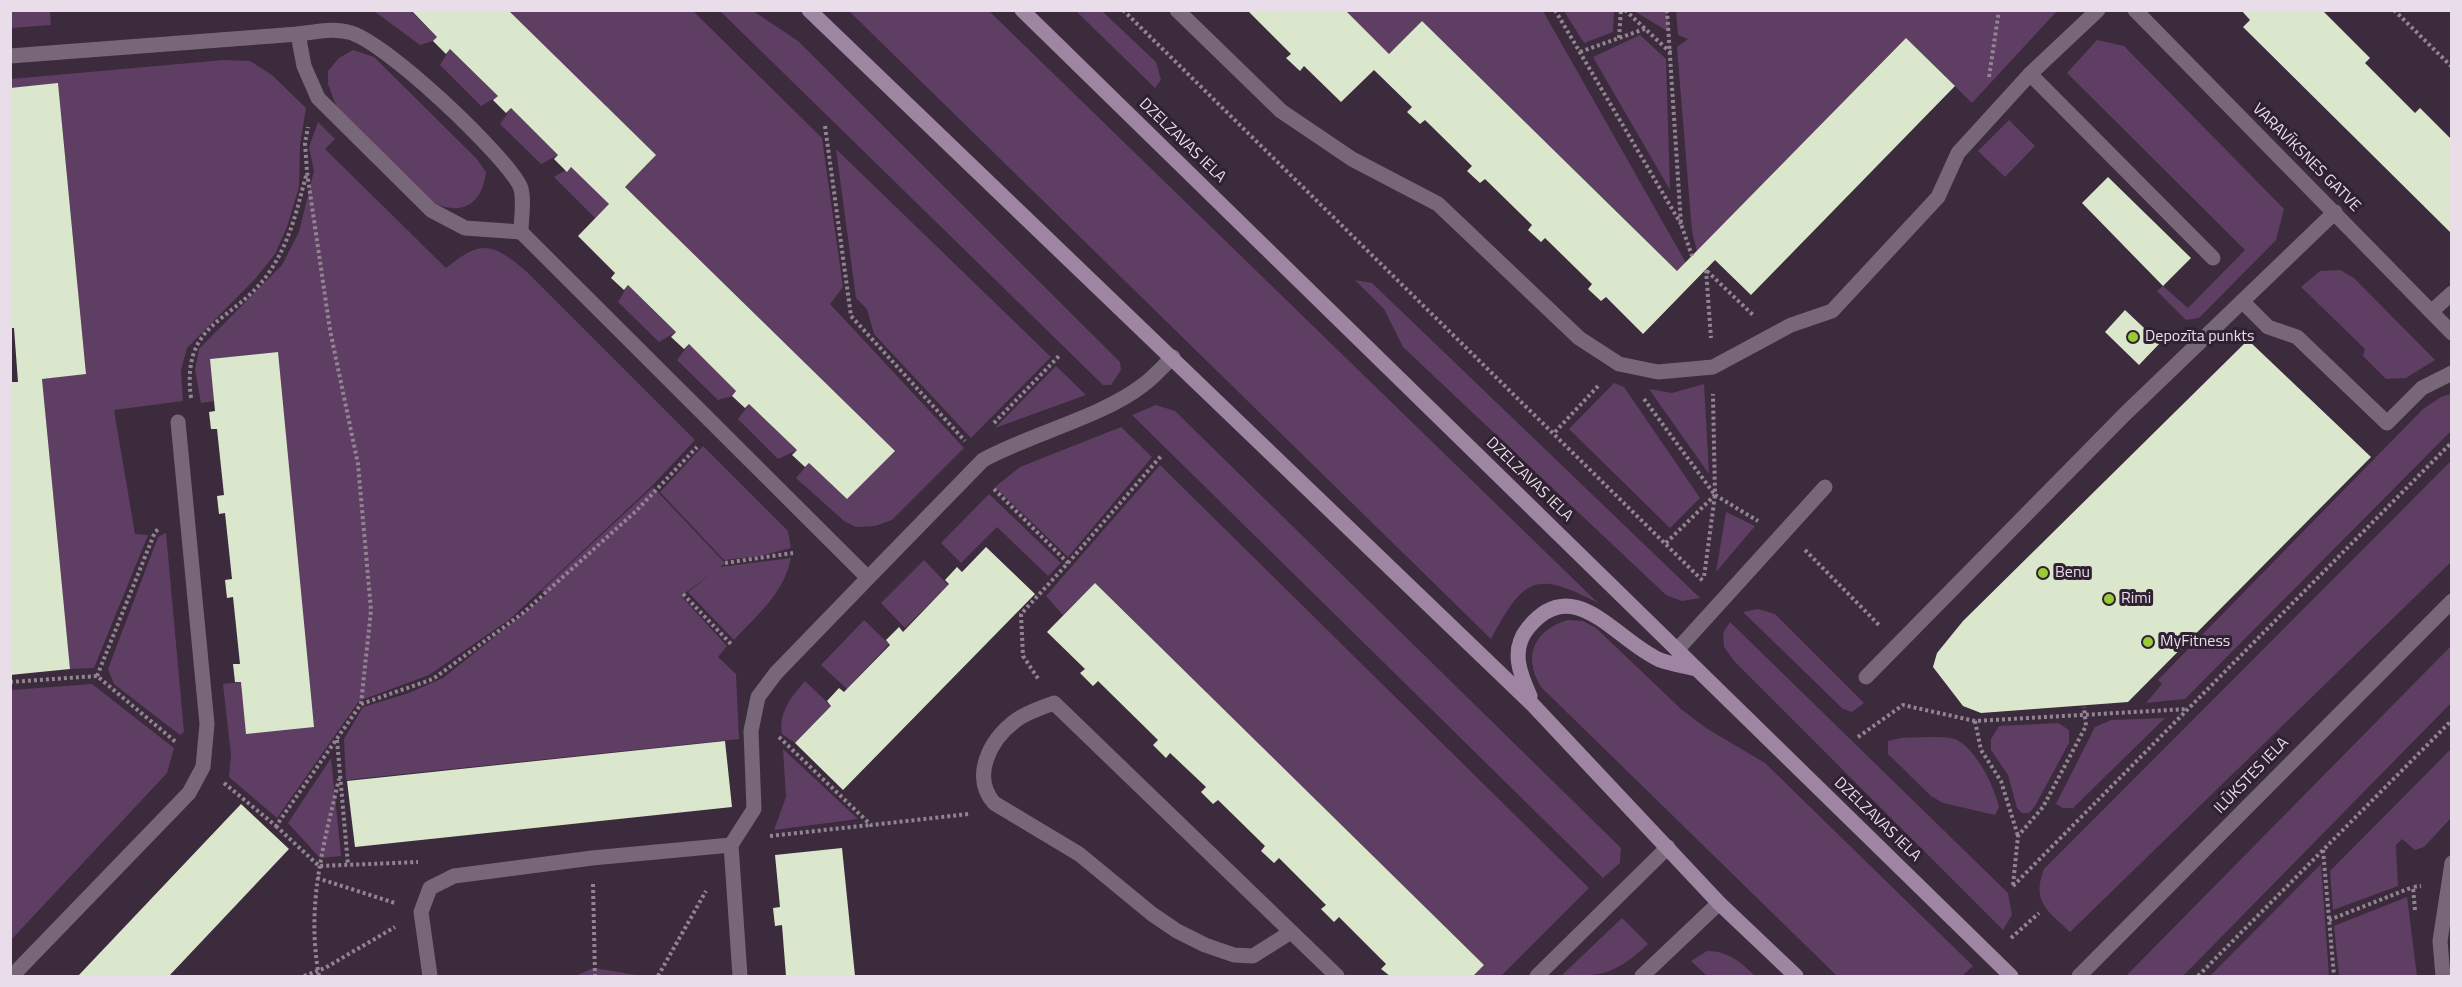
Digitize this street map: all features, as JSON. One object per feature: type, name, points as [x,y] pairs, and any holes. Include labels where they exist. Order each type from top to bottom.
[{"type":"main road","points":[[809,10],[1533,705],[1719,903],[1796,976]]},
{"type":"main road","name":"DZELZAVAS IELA","points":[[1022,10],[2012,976]]},
{"type":"main road","points":[[1533,705],[1520,673],[1517,654],[1525,631],[1537,617],[1555,606],[1572,606],[1596,615],[1660,660],[1699,670]]},
{"type":"street","points":[[1177,10],[1281,111],[1352,159],[1438,204],[1579,338],[1620,364],[1658,372],[1713,367],[1791,325],[1832,310],[1938,197],[1958,153],[2030,75],[2098,10]]},
{"type":"street","name":"VARAVĪKSNES GATVE","points":[[2135,10],[2451,333]]},
{"type":"street","points":[[10,56],[298,34],[324,30],[349,32],[391,55],[502,162],[521,188],[520,232]]},
{"type":"street","points":[[298,34],[304,66],[318,98],[431,210],[465,228],[520,232],[868,578]]},
{"type":"street","points":[[2030,75],[2213,258]]},
{"type":"street","points":[[1866,677],[2000,539],[2335,212]]},
{"type":"street","points":[[2431,312],[2451,293]]},
{"type":"street","points":[[2242,301],[2268,327],[2297,337],[2387,423],[2422,388],[2451,373]]},
{"type":"street","points":[[740,976],[732,845],[754,809],[751,731],[758,697],[776,673],[983,460],[1109,405],[1142,386],[1173,357]]},
{"type":"street","points":[[12,976],[189,793],[203,767],[207,724],[178,422]]},
{"type":"street","points":[[1677,650],[1825,487]]},
{"type":"street","name":"ILŪKSTES IELA","points":[[2079,976],[2451,601]]},
{"type":"street","points":[[1292,932],[1253,956],[1234,955],[1205,945],[1177,931],[1152,914],[1079,854],[1042,830],[1002,810],[985,790],[983,774],[988,754],[999,736],[1015,721],[1054,703],[1292,932],[1337,976]]},
{"type":"street","points":[[430,976],[421,912],[430,888],[454,876],[592,858],[732,845]]},
{"type":"street","points":[[1537,976],[1668,847]]},
{"type":"street","points":[[2443,976],[2451,863]]},
{"type":"street","points":[[1642,976],[1719,903]]},
{"type":"path","points":[[1123,10],[1555,432],[1709,588]]},
{"type":"path","points":[[1555,10],[1681,224],[1692,256]]},
{"type":"path","points":[[1619,38],[1623,10],[1647,28],[1671,53]]},
{"type":"path","points":[[1667,10],[1681,224]]},
{"type":"path","points":[[1999,10],[1987,87],[2002,105]]},
{"type":"path","points":[[2394,10],[2451,67]]},
{"type":"path","points":[[1580,52],[1647,28]]},
{"type":"path","points":[[276,826],[361,704],[372,610],[358,464],[330,330],[307,172],[306,135],[318,98]]},
{"type":"path","points":[[825,126],[850,316],[983,460],[989,485],[1068,563]]},
{"type":"path","points":[[193,408],[189,366],[198,340],[267,276],[290,237],[307,172]]},
{"type":"path","points":[[1703,581],[1715,495],[1713,367],[1706,270],[1759,321]]},
{"type":"path","points":[[970,447],[1059,356]]},
{"type":"path","points":[[1555,432],[1620,364],[1715,495],[1803,549],[1898,644]]},
{"type":"path","points":[[361,704],[433,679],[522,613],[636,511],[717,426]]},
{"type":"path","points":[[1975,721],[1981,750],[2001,781],[2018,836],[2013,886],[2451,442]]},
{"type":"path","points":[[1054,703],[1023,656],[1021,614],[1161,456]]},
{"type":"path","points":[[1666,543],[1715,495]]},
{"type":"path","points":[[97,676],[155,532],[186,508]]},
{"type":"path","points":[[725,562],[793,553]]},
{"type":"path","points":[[683,594],[731,644]]},
{"type":"path","points":[[10,682],[97,676],[276,826],[319,866],[429,861]]},
{"type":"path","points":[[1858,737],[1903,705],[1975,721],[2188,709]]},
{"type":"path","points":[[2018,836],[2043,807],[2086,726],[2084,707]]},
{"type":"path","points":[[2198,976],[2451,720]]},
{"type":"path","points":[[777,746],[776,734],[871,825]]},
{"type":"path","points":[[337,739],[348,864]]},
{"type":"path","points":[[319,976],[312,930],[316,877],[339,779]]},
{"type":"path","points":[[771,828],[766,837],[1002,810]]},
{"type":"path","points":[[2323,850],[2334,976]]},
{"type":"path","points":[[592,858],[595,976]]},
{"type":"path","points":[[316,877],[421,912]]},
{"type":"path","points":[[658,976],[709,886]]},
{"type":"path","points":[[2329,920],[2413,886]]},
{"type":"path","points":[[304,976],[318,971],[421,912]]},
{"type":"path","points":[[2011,938],[2039,913]]},
{"type":"shaded area","points":[[11,10],[50,11],[51,25],[11,28]]},
{"type":"shaded area","points":[[374,11],[411,11],[437,37],[433,41],[420,45]]},
{"type":"shaded area","points":[[508,11],[693,11],[822,138],[843,287],[830,304],[964,448],[892,520],[875,526],[856,527],[844,521],[796,478],[809,463],[847,499],[894,451],[625,187],[655,155]]},
{"type":"shaded area","points":[[720,11],[753,11],[798,41],[1120,362],[1121,370],[1111,385],[1103,385]]},
{"type":"shaded area","points":[[849,11],[989,11],[1598,603],[1559,586],[1545,584],[1533,586],[1523,592],[1513,603],[1491,639]]},
{"type":"shaded area","points":[[1076,11],[1102,11],[1156,62],[1161,80],[1155,88]]},
{"type":"shaded area","points":[[1345,11],[1543,11],[1686,263],[1677,271],[1422,21],[1389,54]]},
{"type":"shaded area","points":[[1564,11],[1614,11],[1613,32],[1584,43]]},
{"type":"shaded area","points":[[1634,11],[1667,11],[1669,32]]},
{"type":"shaded area","points":[[1676,11],[2057,11],[1972,103],[1906,38],[1697,251],[1692,232],[1677,47],[1688,39],[1678,35]]},
{"type":"shaded area","points":[[1640,35],[1666,59],[1670,190],[1593,57]]},
{"type":"shaded area","points":[[2097,40],[2124,46],[2284,209],[2276,240],[2199,318],[2186,320],[2157,291],[2163,286],[2188,308],[2245,250],[2067,73]]},
{"type":"shaded area","points":[[450,49],[498,96],[481,106],[440,65]]},
{"type":"shaded area","points":[[353,50],[374,57],[476,158],[486,172],[480,192],[469,204],[454,208],[434,203],[338,111],[328,84],[328,71],[339,58]]},
{"type":"shaded area","points":[[224,60],[250,61],[272,75],[306,108],[300,145],[299,187],[287,227],[275,254],[255,279],[187,348],[181,370],[183,401],[114,410],[135,534],[148,535],[94,668],[70,669],[42,379],[86,373],[58,84],[11,88],[11,79]]},
{"type":"shaded area","points":[[511,108],[558,155],[541,164],[500,124]]},
{"type":"shaded area","points":[[2009,120],[2035,146],[2005,177],[1978,151]]},
{"type":"shaded area","points":[[318,122],[335,139],[325,149],[446,268],[469,252],[478,249],[487,248],[504,255],[526,271],[695,440],[653,485],[510,619],[429,675],[359,701],[277,818],[229,777],[231,755],[223,684],[241,682],[277,352],[211,359],[215,401],[201,403],[195,370],[199,349],[282,265],[299,232],[314,171],[309,147]]},
{"type":"shaded area","points":[[836,149],[1051,357],[971,438],[874,334],[867,309],[856,298]]},
{"type":"shaded area","points":[[571,167],[609,204],[595,218],[554,177]]},
{"type":"shaded area","points":[[2340,270],[2354,278],[2435,360],[2406,378],[2386,379],[2363,356],[2365,349],[2301,287],[2320,271]]},
{"type":"shaded area","points":[[1355,280],[1372,283],[1700,598],[1682,601],[1666,595],[1403,347],[1384,309]]},
{"type":"shaded area","points":[[628,285],[676,332],[659,342],[618,302]]},
{"type":"shaded area","points":[[689,344],[736,391],[732,396],[718,400],[677,360]]},
{"type":"shaded area","points":[[1056,366],[1086,395],[995,428]]},
{"type":"shaded area","points":[[1614,383],[1624,387],[1700,498],[1670,528],[1569,429]]},
{"type":"shaded area","points":[[1704,384],[1709,474],[1649,389],[1672,393]]},
{"type":"shaded area","points":[[2451,394],[2451,431],[2185,699],[2146,703],[2162,684],[2158,680],[2423,409],[2441,397]]},
{"type":"shaded area","points":[[749,404],[797,450],[778,459],[738,419]]},
{"type":"shaded area","points":[[1156,405],[1175,411],[1621,848],[1620,863],[1603,878],[1132,415]]},
{"type":"shaded area","points":[[1121,427],[1152,457],[1068,557],[995,487],[1020,467]]},
{"type":"shaded area","points":[[703,446],[788,531],[791,548],[760,556],[724,560],[660,492]]},
{"type":"shaded area","points":[[2451,461],[2451,562],[2070,932],[2049,912],[2041,898],[2040,880],[2044,869]]},
{"type":"shaded area","points":[[1160,465],[1589,888],[1501,976],[1473,976],[1484,965],[1095,584],[1063,615],[1046,596]]},
{"type":"shaded area","points":[[653,487],[725,563],[720,567],[791,558],[783,582],[761,612],[734,640],[688,592],[715,571],[681,596],[727,646],[718,657],[736,674],[739,739],[346,780],[344,739],[363,707],[409,693],[443,678],[547,595],[542,590]]},
{"type":"shaded area","points":[[989,494],[1061,563],[1048,576],[997,527],[961,563],[941,543]]},
{"type":"shaded area","points":[[1726,512],[1755,526],[1716,572]]},
{"type":"shaded area","points":[[166,533],[184,732],[180,735],[114,684],[108,669],[158,537]]},
{"type":"shaded area","points":[[924,560],[948,585],[905,628],[881,603]]},
{"type":"shaded area","points":[[1758,609],[1775,614],[1864,703],[1852,712],[1843,709],[1743,612]]},
{"type":"shaded area","points":[[864,620],[889,644],[847,689],[821,665]]},
{"type":"shaded area","points":[[1568,620],[1583,621],[1596,628],[1681,709],[1706,728],[1765,763],[1973,966],[1962,976],[1837,976],[1541,687],[1532,665],[1535,646],[1547,630]]},
{"type":"shaded area","points":[[1730,622],[2008,893],[2012,915],[2003,930],[1734,661],[1724,647],[1723,633]]},
{"type":"shaded area","points":[[2451,646],[2451,703],[2183,976],[2126,976]]},
{"type":"shaded area","points":[[805,681],[831,706],[795,743],[782,734],[782,719],[791,699]]},
{"type":"shaded area","points":[[92,684],[174,748],[167,773],[11,940],[11,690]]},
{"type":"shaded area","points":[[2165,718],[2073,808],[2063,808],[2056,804],[2095,727],[2111,720]]},
{"type":"shaded area","points":[[2058,723],[2069,730],[2069,743],[2035,806],[2029,813],[2022,813],[2017,808],[2008,775],[1991,750],[1991,739],[1999,726]]},
{"type":"shaded area","points":[[1901,738],[1952,738],[1964,745],[1978,760],[1993,790],[1999,807],[1995,815],[1943,803],[1931,796],[1888,754],[1888,741]]},
{"type":"shaded area","points":[[783,749],[858,819],[774,830],[786,797]]},
{"type":"shaded area","points":[[2451,749],[2451,818],[2424,847],[2415,850],[2402,839],[2396,845],[2398,886],[2333,910],[2330,871]]},
{"type":"shaded area","points":[[331,758],[341,856],[320,858],[288,823]]},
{"type":"shaded area","points":[[2321,864],[2329,976],[2210,976]]},
{"type":"shaded area","points":[[2407,897],[2417,976],[2339,976],[2334,926]]},
{"type":"shaded area","points":[[1622,918],[1648,944],[1627,961],[1609,971],[1599,974],[1561,976]]},
{"type":"shaded area","points":[[1707,951],[1734,958],[1755,976],[1707,976],[1691,961]]},
{"type":"shaded area","points":[[594,968],[642,976],[575,976]]},
{"type":"building","points":[[411,10],[508,10],[656,155],[625,187],[895,451],[847,499],[809,463],[805,467],[792,455],[797,450],[749,404],[745,408],[732,396],[736,391],[689,344],[684,349],[671,337],[676,332],[628,285],[624,290],[611,278],[615,273],[578,236],[609,204],[571,167],[567,172],[554,159],[558,155],[511,108],[506,113],[493,100],[498,96],[450,49],[446,54],[433,41],[437,37]]},
{"type":"building","points":[[1247,10],[1345,10],[1389,54],[1422,21],[1677,271],[1906,38],[1955,86],[1751,295],[1715,260],[1643,334],[1606,297],[1601,301],[1588,289],[1592,284],[1545,238],[1541,242],[1528,230],[1532,225],[1485,179],[1480,183],[1467,171],[1472,166],[1425,120],[1420,124],[1407,112],[1412,107],[1374,70],[1341,102],[1304,66],[1300,71],[1286,58],[1291,54]]},
{"type":"building","points":[[2241,10],[2322,10],[2370,58],[2365,63],[2415,113],[2420,108],[2452,140],[2452,234],[2243,27],[2250,20]]},
{"type":"building","points":[[58,83],[86,374],[42,379],[70,669],[10,675],[10,382],[18,382],[14,328],[10,328],[10,88]]},
{"type":"building","points":[[2108,177],[2191,258],[2163,286],[2082,203]]},
{"type":"building","name":"Depozīta punkts","points":[[2125,310],[2160,343],[2139,365],[2105,332]]},
{"type":"building","points":[[2248,340],[2371,457],[2128,702],[1981,713],[1963,706],[1933,667],[1937,653],[1963,621]]},
{"type":"building","points":[[278,352],[314,727],[246,734],[241,682],[235,682],[233,664],[240,664],[233,597],[227,598],[225,580],[232,579],[225,513],[219,514],[217,496],[224,495],[217,429],[211,429],[209,412],[215,411],[210,359]]},
{"type":"building","points":[[986,547],[1035,594],[843,790],[795,743],[831,706],[827,701],[839,688],[844,692],[890,645],[886,640],[899,627],[903,632],[949,584],[945,580],[957,567],[962,572]]},
{"type":"building","points":[[1095,583],[1484,965],[1473,976],[1390,976],[1381,969],[1386,964],[1339,917],[1334,922],[1321,909],[1326,905],[1279,858],[1274,863],[1261,851],[1265,846],[1218,800],[1213,804],[1201,792],[1206,787],[1170,753],[1166,758],[1153,745],[1158,740],[1098,681],[1093,686],[1080,673],[1085,669],[1047,632]]},
{"type":"building","points":[[725,741],[732,807],[355,847],[347,781]]},
{"type":"building","points":[[241,804],[289,849],[169,976],[78,976]]},
{"type":"building","points":[[842,848],[855,976],[786,976],[782,925],[775,926],[773,908],[780,907],[775,855]]},
{"type":"place","name":"Depozīta punkts","points":[[2133,337]]},
{"type":"place","name":"Benu","points":[[2043,573]]},
{"type":"place","name":"Rimi","points":[[2109,599]]},
{"type":"place","name":"MyFitness","points":[[2148,642]]}]
